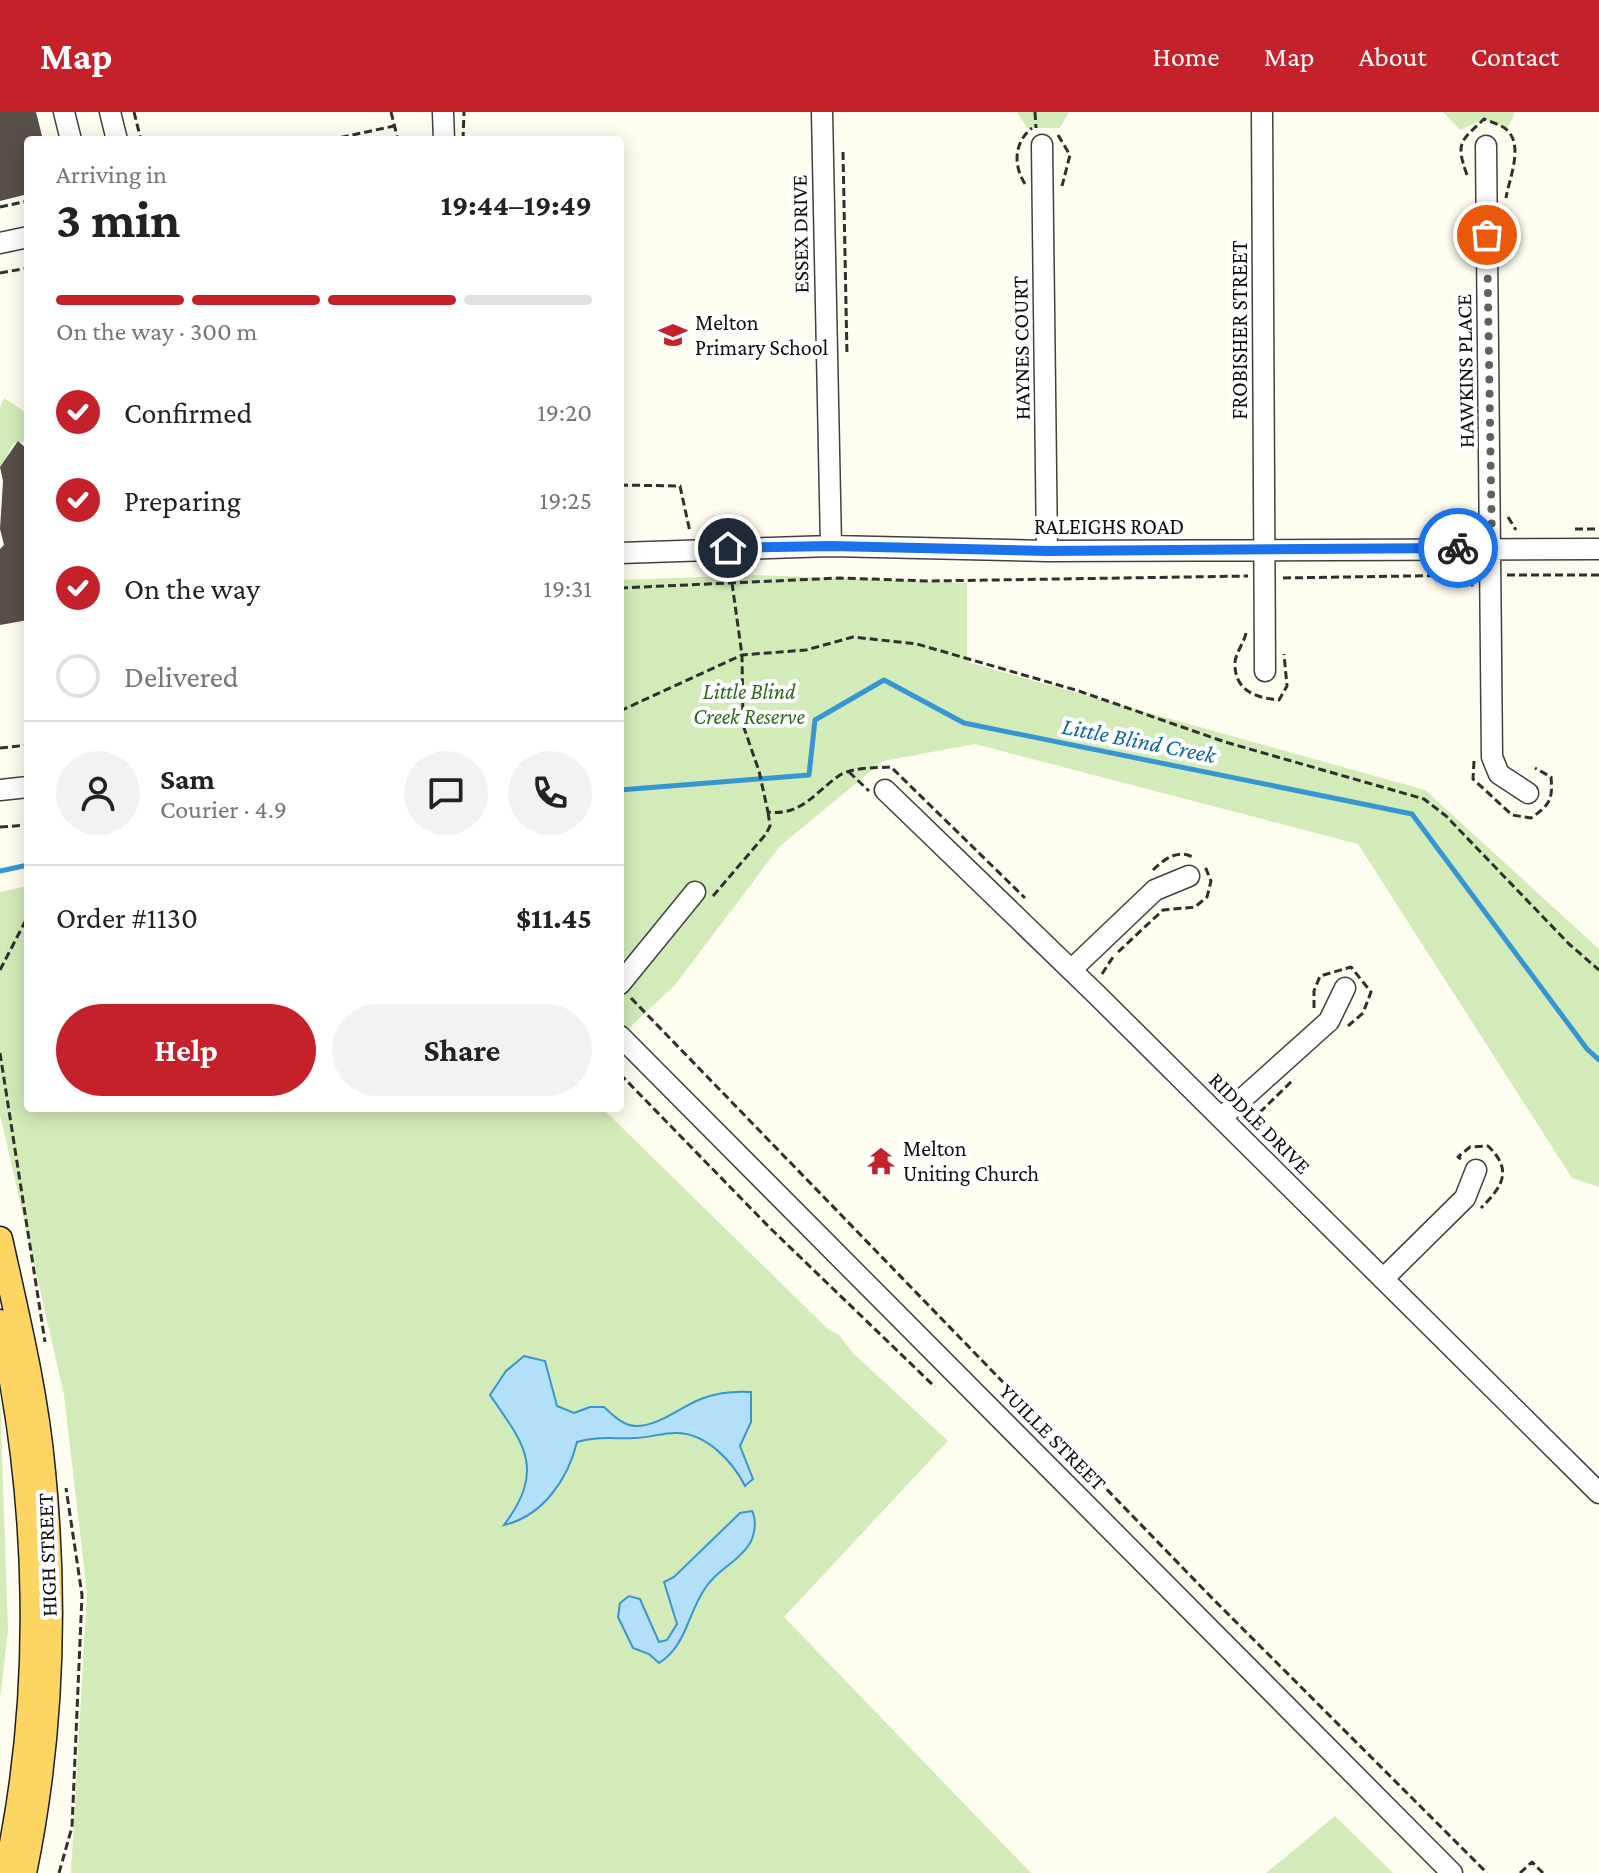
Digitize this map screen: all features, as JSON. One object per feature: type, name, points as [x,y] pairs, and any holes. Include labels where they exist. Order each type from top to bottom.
[{"type":"main road","name":"HIGH STREET","points":[[0,1239],[29,1373],[41,1457],[50,1585],[45,1733],[34,1826],[24,1873]]},
{"type":"main road","name":"HIGH STREET","points":[[0,1322],[25,1475],[33,1631],[24,1763],[6,1873]]},
{"type":"street","points":[[64,112],[70,136]]},
{"type":"street","points":[[110,112],[116,136]]},
{"type":"street","points":[[443,112],[444,136]]},
{"type":"street","name":"ESSEX DRIVE","points":[[822,112],[831,546]]},
{"type":"street","name":"FROBISHER STREET","points":[[1262,112],[1265,671]]},
{"type":"street","name":"HAYNES COURT","points":[[1039,137],[1047,551]]},
{"type":"street","name":"HAWKINS PLACE","points":[[1486,146],[1492,757],[1499,774],[1528,793]]},
{"type":"street","points":[[0,243],[24,238]]},
{"type":"street","name":"RALEIGHS ROAD","points":[[624,553],[831,546],[1047,551],[1265,549],[1492,539],[1599,549]]},
{"type":"street","points":[[0,790],[24,787]]},
{"type":"street","name":"RIDDLE DRIVE","points":[[885,790],[1599,1493]]},
{"type":"street","points":[[1071,970],[1155,890],[1189,876]]},
{"type":"street","points":[[624,990],[695,892]]},
{"type":"street","points":[[1221,1118],[1329,1021],[1345,988]]},
{"type":"street","name":"YUILLE STREET","points":[[624,1040],[1452,1873]]},
{"type":"street","points":[[1383,1279],[1465,1198],[1476,1170]]},
{"type":"path","points":[[134,112],[140,136]]},
{"type":"path","points":[[391,112],[397,136]]},
{"type":"path","points":[[463,136],[464,112]]},
{"type":"path","points":[[1035,112],[1039,137]]},
{"type":"path","points":[[1483,112],[1484,119]]},
{"type":"path","points":[[348,136],[394,126]]},
{"type":"path","points":[[0,207],[24,202]]},
{"type":"path","points":[[0,273],[24,269]]},
{"type":"path","points":[[624,485],[680,486],[691,536]]},
{"type":"path","points":[[1571,529],[1599,529]]},
{"type":"path","points":[[1492,539],[1516,530]]},
{"type":"path","points":[[624,588],[839,578],[945,581],[1599,575]]},
{"type":"path","points":[[732,583],[742,655],[743,725],[759,771],[766,806]]},
{"type":"path","points":[[624,709],[742,655],[806,650],[853,637],[917,644],[1079,691],[1225,742],[1424,799],[1446,816],[1569,944],[1599,970]]},
{"type":"path","points":[[0,748],[24,745]]},
{"type":"path","points":[[0,827],[24,825]]},
{"type":"path","points":[[0,970],[24,924]]},
{"type":"path","points":[[624,990],[1212,1598],[1487,1873]]},
{"type":"path","points":[[624,1078],[770,1228],[935,1387]]},
{"type":"path","points":[[1520,1873],[1532,1862],[1543,1873]]},
{"type":"green space","points":[[1017,112],[1069,112],[1060,128],[1027,128]]},
{"type":"green space","points":[[1443,112],[1515,112],[1507,129],[1484,119],[1460,130]]},
{"type":"green space","points":[[4,398],[24,411],[24,442],[13,443],[0,470],[0,408]]},
{"type":"green space","name":"Little Blind Creek Reserve","points":[[755,575],[967,583],[967,662],[1425,790],[1599,949],[1599,1187],[1572,1178],[1358,844],[975,744],[883,761],[780,846],[675,985],[626,1031],[624,580]]},
{"type":"green space","points":[[24,887],[24,1112],[606,1112],[828,1329],[839,1335],[852,1352],[948,1441],[784,1617],[1031,1873],[71,1873],[87,1593],[64,1395],[0,1114],[0,892]]},
{"type":"green space","points":[[0,1396],[8,1630],[0,1699]]},
{"type":"green space","points":[[1335,1816],[1393,1873],[1266,1873]]},
{"type":"water","points":[[524,1356],[545,1361],[557,1406],[574,1413],[590,1407],[604,1407],[618,1420],[631,1426],[653,1423],[707,1397],[751,1392],[751,1422],[740,1446],[753,1479],[745,1486],[718,1451],[689,1435],[673,1433],[584,1440],[577,1442],[560,1482],[542,1505],[504,1525],[524,1488],[526,1457],[512,1428],[490,1395],[506,1371]]},
{"type":"water","points":[[752,1511],[755,1524],[750,1542],[739,1557],[709,1583],[675,1648],[659,1663],[649,1654],[633,1648],[618,1617],[620,1603],[629,1596],[640,1599],[659,1642],[667,1640],[677,1624],[664,1582],[674,1577],[740,1513]]},
{"type":"building","points":[[0,112],[36,112],[42,136],[24,136],[24,195],[0,201]]},
{"type":"building","points":[[18,441],[24,446],[24,621],[0,625],[0,549],[4,545],[0,529],[3,481],[0,467]]},
{"type":"waterway","name":"Little Blind Creek","points":[[624,790],[809,775],[815,720],[884,680],[964,723],[1412,814],[1587,1049],[1599,1060]]},
{"type":"waterway","name":"Little Blind Creek","points":[[0,871],[24,866]]},
{"type":"way so far","points":[[1458,548],[1492,547],[1487,235]]},
{"type":"place","name":"Melton Primary School","points":[[673,335]]},
{"type":"place","name":"Melton Uniting Church","points":[[881,1161]]},
{"type":"route","points":[[728,548],[831,546],[1047,551],[1458,548]]}]
